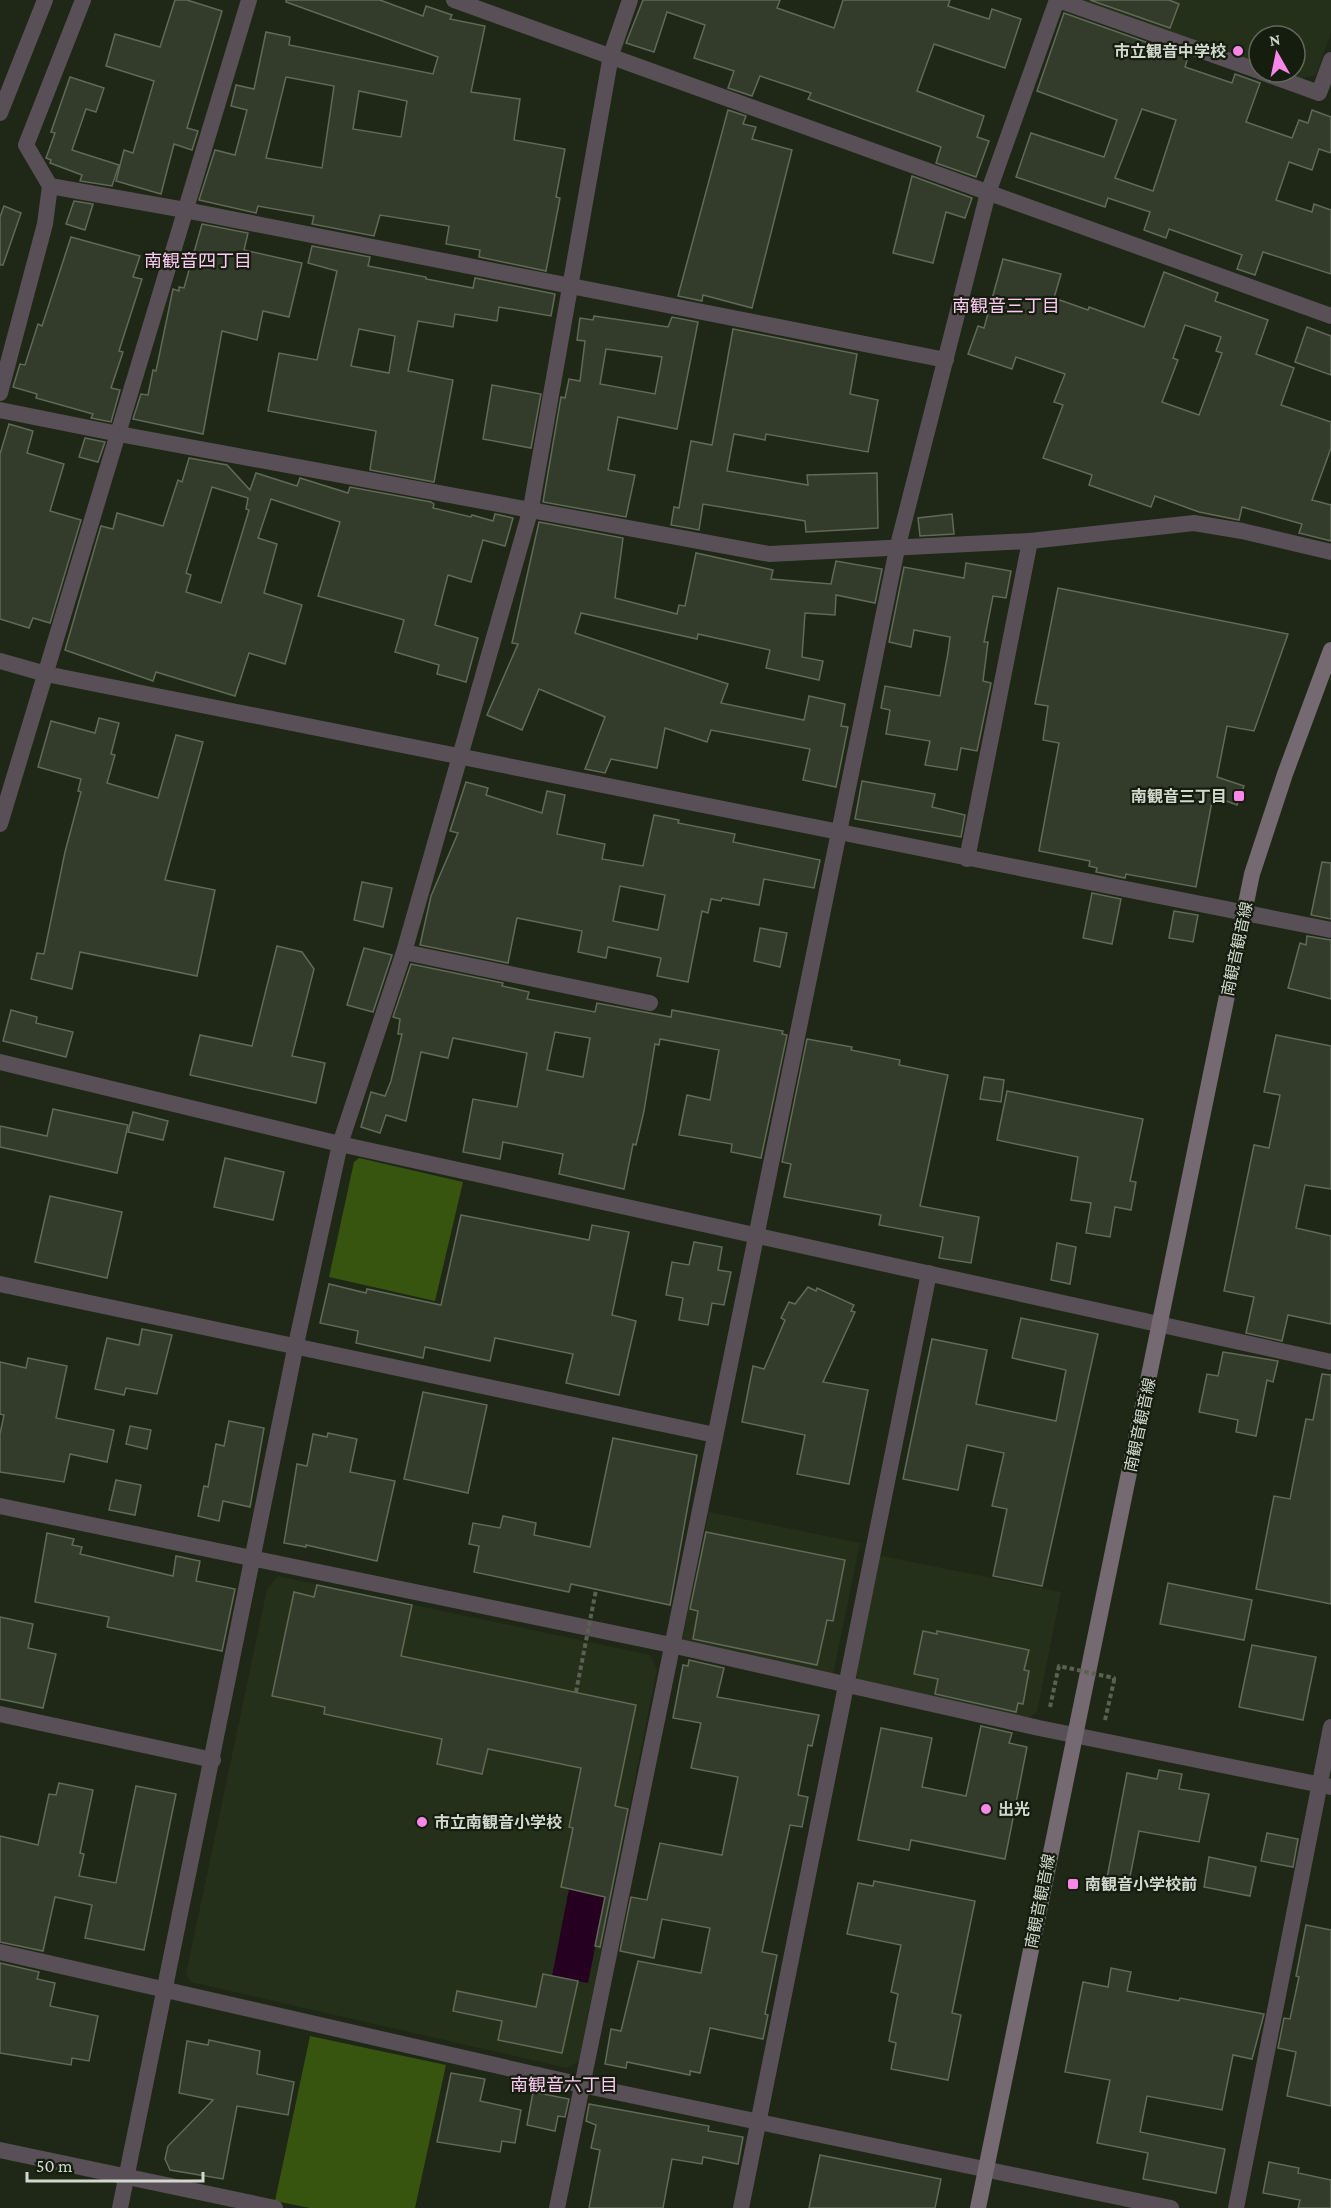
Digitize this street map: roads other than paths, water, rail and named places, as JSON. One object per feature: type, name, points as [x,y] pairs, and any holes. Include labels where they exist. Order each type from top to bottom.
[{"type":"main road","name":"南観音観音線","points":[[978,2208],[1244,913],[1262,841],[1331,650]]},
{"type":"street","points":[[0,114],[45,0]]},
{"type":"street","points":[[0,393],[45,224],[50,186],[26,145],[83,0]]},
{"type":"street","points":[[0,824],[249,0]]},
{"type":"street","points":[[454,0],[1331,316]]},
{"type":"street","points":[[120,2208],[295,1349],[340,1144],[404,952],[531,508],[611,55],[630,0]]},
{"type":"street","points":[[557,2208],[897,549],[988,193],[1058,0],[1247,67]]},
{"type":"street","points":[[1294,84],[1319,93],[1331,60]]},
{"type":"street","points":[[50,186],[184,210],[946,360]]},
{"type":"street","points":[[0,410],[118,434],[531,508],[769,554],[1030,541],[1194,522],[1331,552]]},
{"type":"street","points":[[967,859],[1030,541]]},
{"type":"street","points":[[0,661],[46,674],[460,759],[838,831],[967,859],[1331,930]]},
{"type":"street","points":[[404,952],[650,1003]]},
{"type":"street","points":[[0,1062],[340,1144],[1331,1362]]},
{"type":"street","points":[[741,2208],[848,1685],[929,1273]]},
{"type":"street","points":[[0,1284],[295,1349],[715,1435]]},
{"type":"street","points":[[0,1506],[671,1645],[1074,1735],[1325,1786]]},
{"type":"street","points":[[0,1714],[213,1760]]},
{"type":"street","points":[[1236,2208],[1325,1786],[1331,1727]]},
{"type":"street","points":[[0,1952],[582,2085],[1171,2208]]},
{"type":"street","points":[[0,2150],[275,2208]]},
{"type":"place","name":"市立観音中学校","points":[[1238,51]]},
{"type":"place","name":"南観音三丁目","points":[[1239,796]]},
{"type":"place","name":"出光","points":[[986,1809]]},
{"type":"place","name":"市立南観音小学校","points":[[422,1822]]},
{"type":"place","name":"南観音小学校前","points":[[1073,1884]]},
{"type":"district","name":"南観音四丁目","points":[[198,261]]},
{"type":"district","name":"南観音三丁目","points":[[1006,306]]},
{"type":"district","name":"南観音六丁目","points":[[564,2085]]}]
